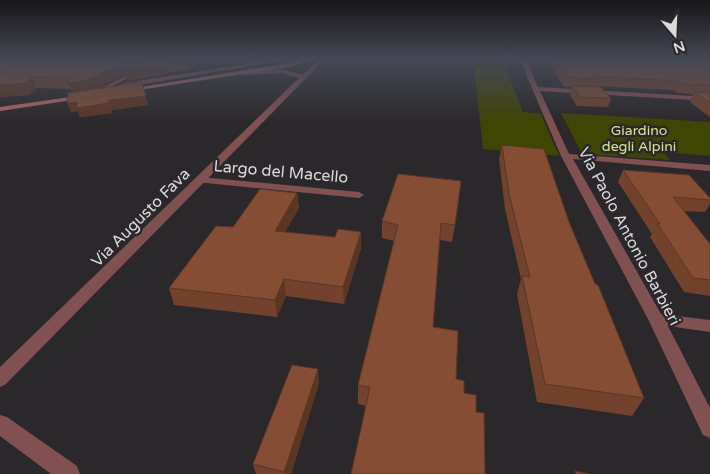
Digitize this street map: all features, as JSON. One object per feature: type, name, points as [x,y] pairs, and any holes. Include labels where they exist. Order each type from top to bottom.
[{"type":"main road","points":[[0,109],[190,80]]},
{"type":"street","points":[[89,96],[120,80]]},
{"type":"street","points":[[89,96],[125,84],[150,80]]},
{"type":"street","name":"Via Augusto Fava","points":[[0,379],[301,80]]},
{"type":"street","name":"Via Paolo Antonio Barbieri","points":[[532,80],[566,156],[656,319],[710,428]]},
{"type":"street","points":[[536,90],[710,99]]},
{"type":"street","points":[[566,156],[710,168]]},
{"type":"street","name":"Largo del Macello","points":[[200,180],[359,195]]},
{"type":"street","points":[[656,319],[710,326]]},
{"type":"street","points":[[0,424],[69,474]]},
{"type":"green space","points":[[475,80],[511,80],[523,112],[541,114],[559,156],[483,149]]},
{"type":"green space","name":"Giardino degli Alpini","points":[[561,113],[710,122],[710,156],[663,152],[670,160],[582,154]]},
{"type":"building","points":[[0,80],[28,80],[25,83],[0,85]]},
{"type":"building","points":[[69,80],[86,80],[68,83]]},
{"type":"building","points":[[663,80],[710,80],[710,85],[682,84],[678,81]]},
{"type":"building","points":[[142,82],[146,96],[109,100],[109,103],[77,108],[77,102],[67,103],[68,93]]},
{"type":"building","points":[[572,86],[601,87],[611,98],[580,97]]},
{"type":"building","points":[[694,92],[710,93],[710,103]]},
{"type":"building","points":[[502,145],[544,149],[569,222],[595,284],[598,285],[644,398],[545,384],[522,276],[530,277],[509,194]]},
{"type":"building","points":[[623,170],[689,175],[710,198],[710,200],[673,197],[710,244],[710,280],[693,278],[657,223],[660,224]]},
{"type":"building","points":[[398,174],[461,181],[455,225],[441,223],[433,327],[458,331],[456,379],[464,381],[464,393],[476,395],[476,412],[484,413],[485,474],[351,474],[370,387],[358,385],[398,225],[382,221]]},
{"type":"building","points":[[260,189],[297,193],[275,231],[335,237],[338,229],[361,232],[343,287],[284,279],[275,300],[169,288],[216,226],[233,227]]},
{"type":"building","points":[[292,365],[318,369],[284,472],[253,464]]},
{"type":"building","points":[[575,471],[590,474],[576,474]]}]
